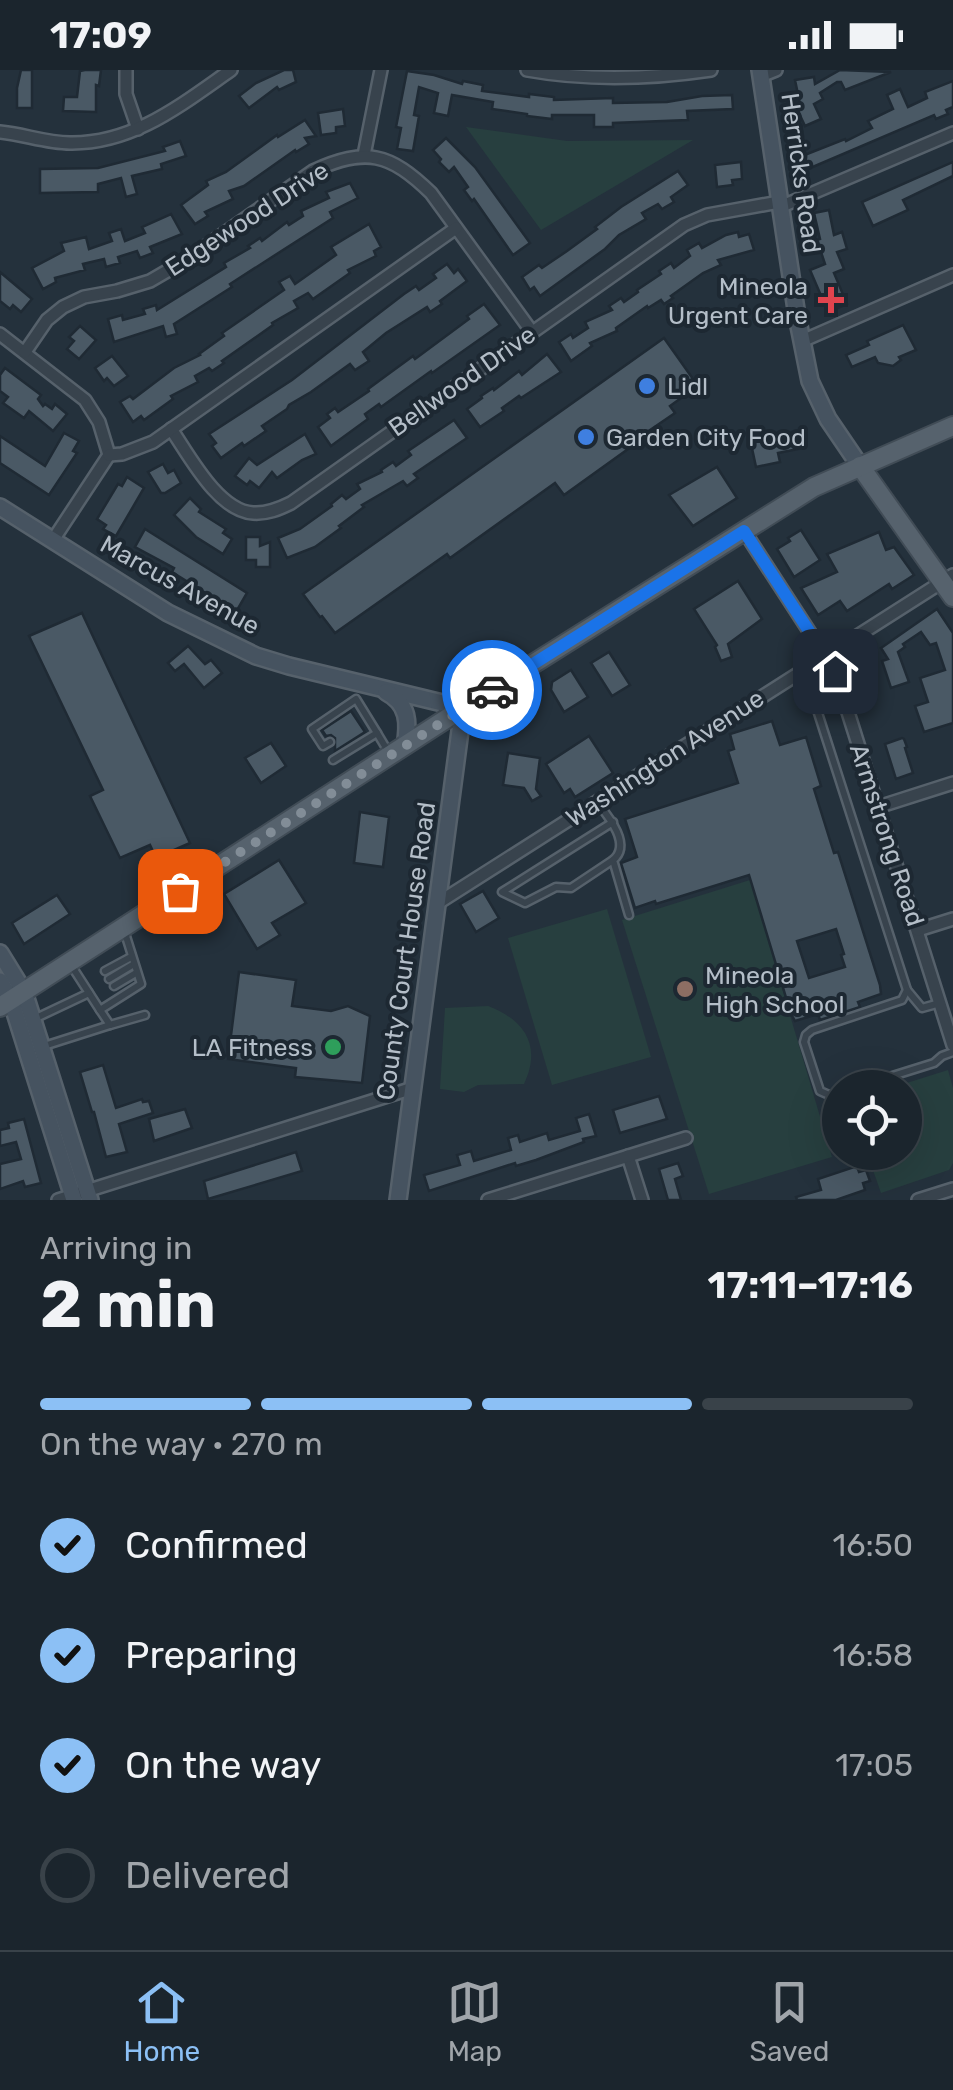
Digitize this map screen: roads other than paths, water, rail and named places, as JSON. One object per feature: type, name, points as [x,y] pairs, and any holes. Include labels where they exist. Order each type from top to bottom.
[{"type":"main road","name":"Herricks Road","points":[[766,72],[780,204],[810,381],[819,403],[860,466],[947,578],[953,597]]},
{"type":"main road","points":[[12,999],[822,482],[953,426]]},
{"type":"main road","name":"Marcus Avenue","points":[[0,507],[168,612],[256,656],[464,708]]},
{"type":"main road","points":[[359,682],[400,701],[407,716],[397,751]]},
{"type":"main road","name":"County Court House Road","points":[[398,1200],[464,708]]},
{"type":"main road","points":[[0,953],[76,1197]]},
{"type":"main road","points":[[0,981],[32,1020],[76,1197]]},
{"type":"street","points":[[126,70],[128,106],[138,129]]},
{"type":"street","points":[[0,132],[70,143],[97,142],[168,115],[231,70]]},
{"type":"street","points":[[381,70],[364,155],[413,175],[432,193],[532,332]]},
{"type":"street","points":[[528,70],[648,77],[710,70]]},
{"type":"street","name":"Bellwood Drive","points":[[171,429],[223,499],[244,511],[272,512],[291,503],[690,222],[717,213],[780,204],[953,132]]},
{"type":"street","name":"Edgewood Drive","points":[[25,352],[46,320],[63,308],[84,297],[150,281],[313,171],[364,155]]},
{"type":"street","points":[[109,455],[143,446],[171,429],[456,228]]},
{"type":"street","points":[[802,341],[953,275]]},
{"type":"street","points":[[0,334],[84,400],[99,422],[109,455]]},
{"type":"street","points":[[53,540],[109,455]]},
{"type":"street","name":"Armstrong Road","points":[[744,531],[835,671],[953,1049]]},
{"type":"street","name":"Washington Avenue","points":[[438,903],[947,578]]},
{"type":"street","points":[[878,807],[953,783]]},
{"type":"street","points":[[918,930],[953,919]]},
{"type":"street","points":[[76,1197],[413,1088]]},
{"type":"street","points":[[488,1200],[686,1138]]},
{"type":"street","points":[[628,1156],[642,1200]]},
{"type":"street","points":[[918,1200],[953,1189]]},
{"type":"lane","points":[[800,672],[809,685],[908,990],[922,1008],[940,1003]]},
{"type":"lane","points":[[330,742],[324,746],[312,728],[356,699],[377,733],[397,751]]},
{"type":"lane","points":[[359,722],[367,716]]},
{"type":"lane","points":[[333,760],[377,733]]},
{"type":"lane","points":[[597,802],[613,822],[622,849],[619,856],[571,888],[556,888],[525,902],[502,892],[613,822]]},
{"type":"lane","points":[[613,860],[628,915]]},
{"type":"lane","points":[[100,1010],[141,984],[124,928]]},
{"type":"lane","points":[[70,962],[92,990],[110,1025]]},
{"type":"lane","points":[[134,965],[109,978],[134,965]]},
{"type":"lane","points":[[32,1020],[92,990]]},
{"type":"lane","points":[[822,1092],[804,1042],[806,1035],[902,1000],[908,990]]},
{"type":"lane","points":[[41,1047],[145,1014]]},
{"type":"lane","points":[[912,1070],[934,1063],[953,1049]]},
{"type":"place","name":"Mineola Urgent Care","points":[[831,300]]},
{"type":"place","name":"Lidl","points":[[647,386]]},
{"type":"place","name":"Garden City Food","points":[[586,437]]},
{"type":"place","name":"Mineola High School","points":[[685,989]]},
{"type":"place","name":"LA Fitness","points":[[333,1047]]}]
